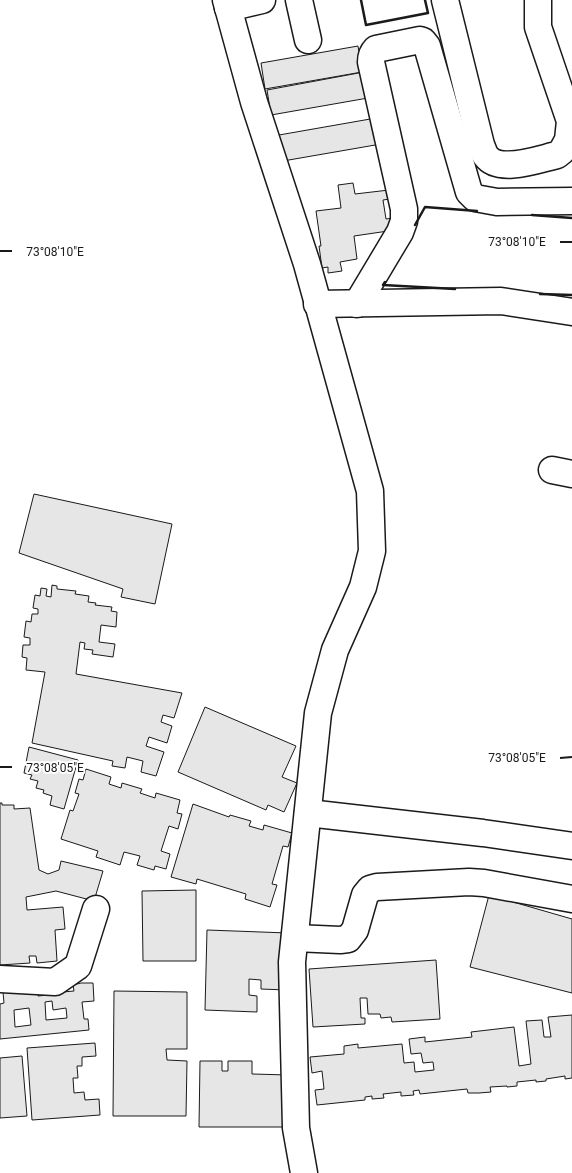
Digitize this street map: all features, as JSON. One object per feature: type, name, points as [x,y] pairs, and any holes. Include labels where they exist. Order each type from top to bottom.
[{"type":"street","points":[[262,0],[227,4],[254,102],[307,264],[370,491],[372,551],[363,587],[335,650],[318,713],[292,962],[296,1128],[304,1173]]},
{"type":"street","points":[[299,0],[308,40]]},
{"type":"street","points":[[445,0],[479,136],[486,156],[492,162],[499,165],[511,165],[557,154],[562,151],[568,140],[570,121],[538,27],[538,0]]},
{"type":"street","points":[[357,304],[400,232],[404,221],[404,209],[371,62],[371,57],[376,49],[415,40],[423,41],[469,192],[475,198],[497,202],[572,201]]},
{"type":"street","points":[[317,304],[501,301],[572,312]]},
{"type":"street","points":[[308,813],[482,833],[572,846]]},
{"type":"street","points":[[295,938],[348,939],[355,930],[365,895],[370,889],[378,887],[469,882],[572,899]]},
{"type":"street","points":[[0,979],[55,982],[63,977],[78,966],[96,909]]},
{"type":"building","points":[[358,46],[362,72],[265,89],[261,63]]},
{"type":"building","points":[[364,72],[368,98],[271,115],[267,90]]},
{"type":"building","points":[[376,118],[381,144],[283,161],[279,135]]},
{"type":"building","points":[[353,183],[355,194],[389,190],[390,199],[383,200],[386,219],[393,218],[395,230],[354,236],[357,259],[340,262],[342,271],[328,273],[328,267],[322,268],[316,211],[341,208],[338,185]]},
{"type":"building","points":[[34,494],[172,524],[155,604],[121,597],[123,589],[19,553]]},
{"type":"building","points":[[52,585],[57,586],[57,589],[76,591],[75,594],[89,596],[88,602],[96,603],[95,605],[112,607],[111,611],[117,612],[116,627],[101,625],[99,642],[115,644],[113,657],[92,654],[93,650],[84,649],[85,643],[80,642],[76,674],[182,693],[174,718],[163,715],[161,722],[172,726],[167,743],[149,737],[146,746],[164,752],[156,776],[141,772],[143,761],[127,757],[125,768],[112,766],[113,761],[32,743],[45,672],[26,670],[27,658],[22,657],[23,645],[30,645],[30,638],[24,637],[26,621],[31,622],[32,614],[38,614],[38,609],[33,608],[35,595],[40,596],[41,588],[47,589],[46,596],[51,597]]},
{"type":"building","points":[[205,707],[296,746],[282,777],[297,783],[284,812],[268,805],[266,810],[178,772]]},
{"type":"building","points":[[29,747],[78,760],[64,809],[50,805],[52,796],[43,793],[44,790],[36,788],[38,781],[30,779],[32,775],[24,773]]},
{"type":"building","points":[[86,769],[111,777],[109,784],[121,788],[122,783],[142,789],[140,793],[155,798],[156,793],[180,800],[177,813],[182,814],[178,829],[169,826],[161,851],[170,854],[166,869],[155,866],[154,870],[137,865],[140,856],[124,852],[120,865],[96,857],[98,851],[61,839],[70,810],[73,811],[79,794],[75,793],[79,779],[83,780]]},
{"type":"building","points":[[0,803],[2,805],[14,805],[14,809],[30,808],[39,870],[48,874],[59,870],[61,861],[103,871],[94,901],[56,891],[26,897],[27,910],[63,907],[65,929],[55,930],[57,961],[37,963],[36,956],[29,956],[30,963],[0,965]]},
{"type":"building","points":[[193,804],[229,817],[230,815],[251,821],[249,826],[263,830],[264,825],[292,833],[288,847],[283,846],[272,884],[277,885],[270,907],[245,899],[246,894],[197,879],[196,884],[171,877]]},
{"type":"building","points":[[196,890],[196,961],[143,961],[142,891]]},
{"type":"building","points":[[489,895],[572,919],[572,993],[470,967]]},
{"type":"building","points":[[207,930],[288,933],[286,990],[261,989],[261,980],[249,979],[249,995],[257,996],[257,1012],[205,1010]]},
{"type":"building","points":[[436,960],[440,1019],[392,1022],[391,1017],[381,1018],[380,1014],[368,1014],[367,998],[360,998],[361,1018],[365,1018],[365,1024],[313,1027],[309,969]]},
{"type":"building","points":[[93,983],[94,1001],[82,1002],[84,1019],[88,1019],[89,1030],[0,1039],[0,1004],[4,1003],[3,992],[38,989],[38,996],[48,995],[48,990],[63,989],[63,992],[74,991],[73,985]],"holes":[[[52,1001],[53,1010],[66,1008],[67,1018],[46,1020],[45,1002]],[[29,1008],[31,1025],[15,1027],[14,1010]]]},
{"type":"building","points":[[114,991],[187,992],[187,1049],[166,1049],[167,1060],[187,1061],[186,1116],[113,1116]]},
{"type":"building","points":[[572,1015],[572,1078],[565,1079],[565,1076],[546,1079],[546,1081],[517,1082],[517,1086],[490,1087],[491,1092],[468,1093],[467,1089],[420,1094],[419,1090],[413,1091],[414,1095],[401,1096],[401,1092],[383,1094],[384,1098],[372,1099],[372,1096],[365,1097],[365,1100],[317,1105],[315,1090],[324,1089],[322,1071],[312,1073],[310,1057],[344,1054],[344,1046],[358,1044],[358,1048],[402,1044],[404,1063],[414,1062],[415,1072],[434,1070],[433,1062],[423,1063],[421,1053],[411,1054],[409,1039],[425,1037],[425,1042],[472,1037],[471,1032],[514,1027],[519,1066],[531,1064],[526,1021],[542,1020],[544,1037],[551,1037],[548,1017]]},
{"type":"building","points":[[95,1043],[96,1056],[82,1057],[82,1066],[77,1066],[78,1078],[73,1078],[74,1093],[84,1092],[85,1100],[99,1099],[100,1115],[32,1120],[27,1048]]},
{"type":"building","points":[[22,1056],[27,1116],[0,1118],[0,1058]]},
{"type":"building","points":[[200,1061],[222,1061],[222,1071],[228,1071],[228,1061],[252,1061],[252,1074],[289,1075],[289,1127],[199,1127]]},
{"type":"wall","points":[[361,0],[366,25],[428,13],[425,0]]},
{"type":"wall","points":[[415,225],[425,207],[477,211]]},
{"type":"wall","points":[[532,215],[572,218]]},
{"type":"wall","points":[[385,282],[383,285],[455,289]]},
{"type":"wall","points":[[540,294],[572,295]]}]
